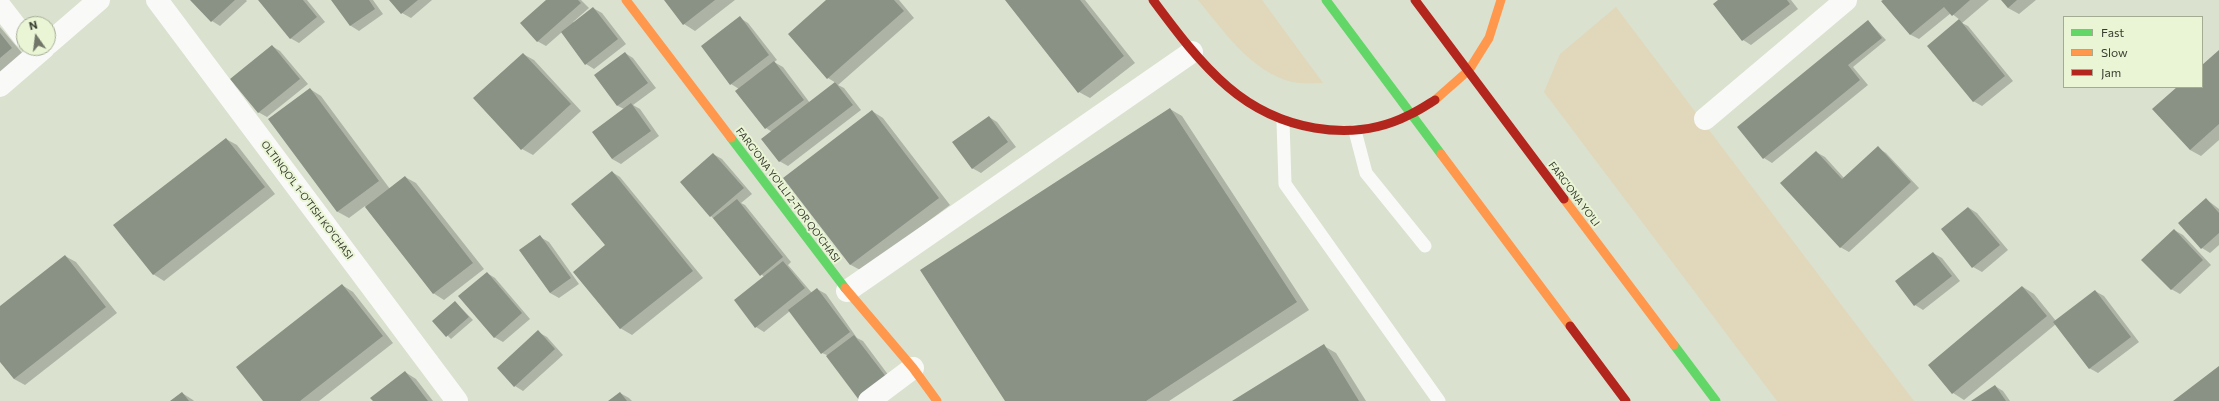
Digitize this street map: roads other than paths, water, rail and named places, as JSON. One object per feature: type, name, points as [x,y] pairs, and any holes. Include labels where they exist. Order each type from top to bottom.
[{"type":"main road","name":"FARG'ONA YO'LLI 2-TOR QO'CHASI","points":[[626,0],[847,291],[913,368],[937,401]]},
{"type":"main road","points":[[1153,0],[1192,52],[1240,96],[1260,110],[1283,121],[1306,128],[1331,131],[1355,131],[1403,120],[1446,94],[1478,57],[1490,35],[1499,12],[1501,0]]},
{"type":"main road","points":[[1326,0],[1626,401]]},
{"type":"main road","name":"FARG'ONA YO'LI","points":[[1415,0],[1716,401]]},
{"type":"street","points":[[56,32],[100,0]]},
{"type":"street","name":"OLTINQO'L 1-O'TISH KO'CHASI","points":[[157,0],[457,401]]},
{"type":"street","points":[[1705,119],[1846,0]]},
{"type":"street","points":[[0,6],[16,23]]},
{"type":"street","points":[[847,291],[1192,52]]},
{"type":"street","points":[[0,86],[28,56]]},
{"type":"street","points":[[869,401],[913,368]]},
{"type":"lane","points":[[1283,121],[1285,184],[1439,401]]},
{"type":"lane","points":[[1355,131],[1366,172],[1425,246]]}]
